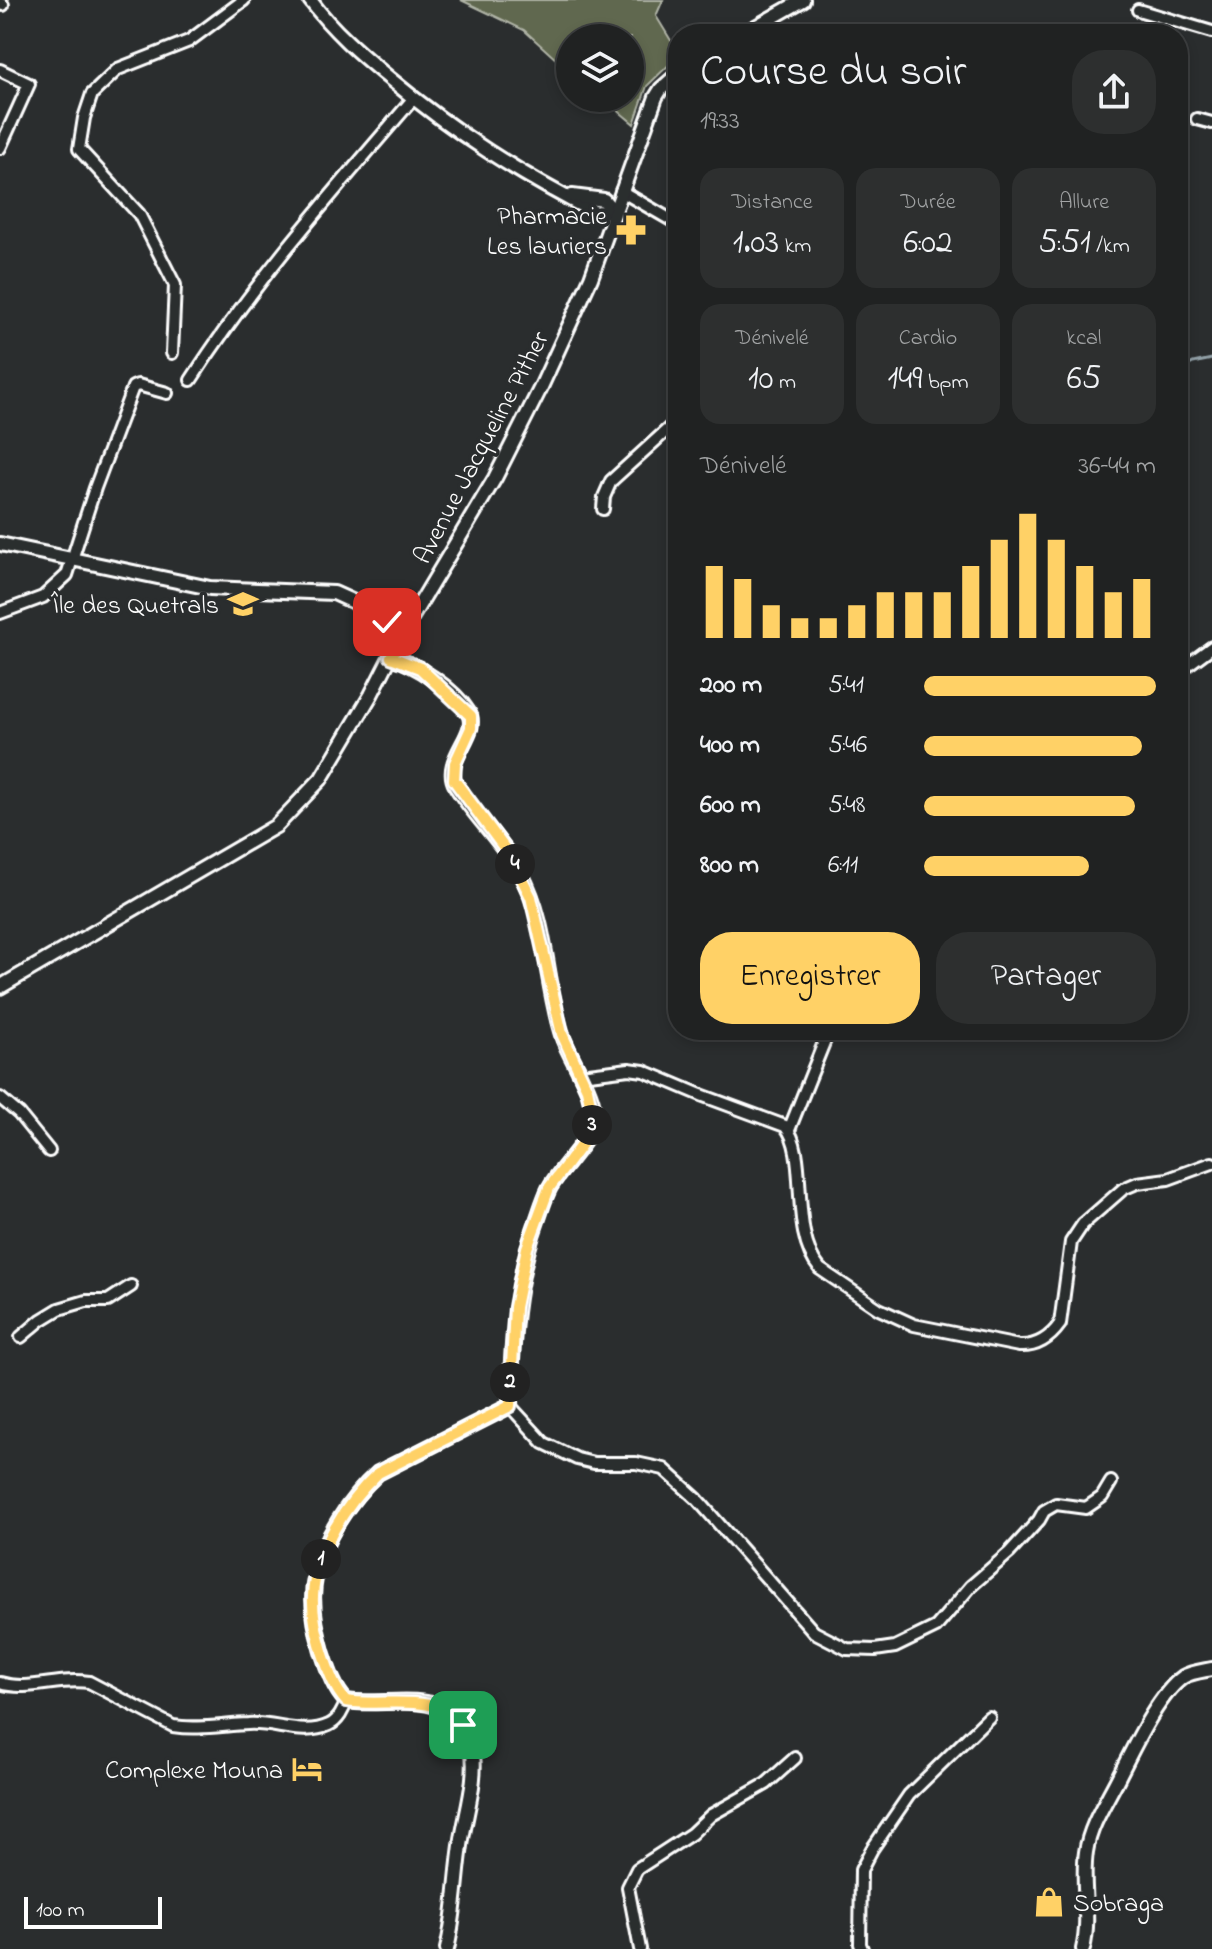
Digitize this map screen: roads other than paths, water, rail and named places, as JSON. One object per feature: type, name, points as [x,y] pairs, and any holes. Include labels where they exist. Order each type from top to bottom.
[{"type":"street","points":[[172,353],[175,285],[139,214],[79,149],[84,118],[92,94],[118,69],[189,41],[244,0]]},
{"type":"street","points":[[310,0],[336,32],[413,99],[502,163],[586,202],[604,200],[613,211]]},
{"type":"street","points":[[761,24],[803,0]]},
{"type":"street","points":[[1138,10],[1185,24]]},
{"type":"street","points":[[1188,25],[1212,32]]},
{"type":"street","points":[[0,70],[29,84],[0,148]]},
{"type":"street","name":"Avenue Jacqueline Pither","points":[[0,987],[276,826],[321,779],[518,434],[577,311],[656,97],[668,83]]},
{"type":"street","points":[[191,380],[226,325],[268,269],[413,99]]},
{"type":"street","points":[[1197,119],[1212,123]]},
{"type":"street","points":[[586,202],[609,192],[627,175]]},
{"type":"street","points":[[621,191],[668,218]]},
{"type":"street","points":[[586,202],[600,226],[603,245]]},
{"type":"street","points":[[0,613],[43,597],[67,575],[133,387],[138,385],[167,393]]},
{"type":"street","points":[[603,509],[611,481],[668,429]]},
{"type":"street","points":[[0,544],[224,590],[334,593],[365,607],[403,632]]},
{"type":"street","points":[[1188,665],[1212,647]]},
{"type":"street","points":[[391,657],[420,668],[471,716],[471,728],[455,763],[454,780],[511,857],[528,889],[539,924],[562,1034],[593,1108],[594,1121],[588,1136],[549,1188],[527,1248],[515,1307],[510,1406],[537,1437],[584,1462],[636,1463],[664,1469],[697,1499],[814,1632],[847,1649],[895,1647],[936,1627],[971,1586],[1029,1531],[1044,1511],[1056,1504],[1086,1508],[1102,1497],[1111,1482]]},
{"type":"street","points":[[825,1040],[789,1130],[795,1153],[806,1241],[813,1261],[820,1269],[879,1309],[914,1325],[1029,1347],[1052,1335],[1060,1324],[1071,1242],[1083,1224],[1123,1189],[1137,1183],[1176,1177],[1212,1163]]},
{"type":"street","points":[[581,1075],[629,1069],[644,1071],[778,1122],[789,1130]]},
{"type":"street","points":[[0,1098],[19,1114],[49,1151]]},
{"type":"street","points":[[21,1337],[59,1309],[86,1301],[108,1301],[131,1286]]},
{"type":"street","points":[[447,1949],[458,1893],[462,1841],[473,1774],[470,1737],[454,1714],[440,1707],[413,1702],[346,1701],[336,1688],[326,1665],[313,1600],[318,1565],[338,1524],[363,1489],[385,1468],[510,1406]]},
{"type":"street","points":[[1083,1949],[1088,1920],[1085,1861],[1098,1816],[1137,1738],[1172,1689],[1190,1673],[1212,1669]]},
{"type":"street","points":[[0,1683],[13,1687],[73,1679],[89,1682],[173,1726],[185,1728],[250,1724],[320,1728],[335,1722],[346,1701]]},
{"type":"street","points":[[862,1949],[861,1870],[866,1859],[909,1795],[989,1717]]},
{"type":"street","points":[[640,1949],[628,1887],[633,1875],[645,1863],[691,1834],[711,1815],[766,1784],[795,1758]]},
{"type":"waterway","points":[[1188,366],[1212,359]]},
{"type":"place","name":"Pharmacie Les lauriers","points":[[631,230]]},
{"type":"place","name":"Île des Quetrals","points":[[243,604]]},
{"type":"place","name":"Complexe Mouna","points":[[307,1769]]},
{"type":"place","name":"Sobraga","points":[[1049,1902]]}]
